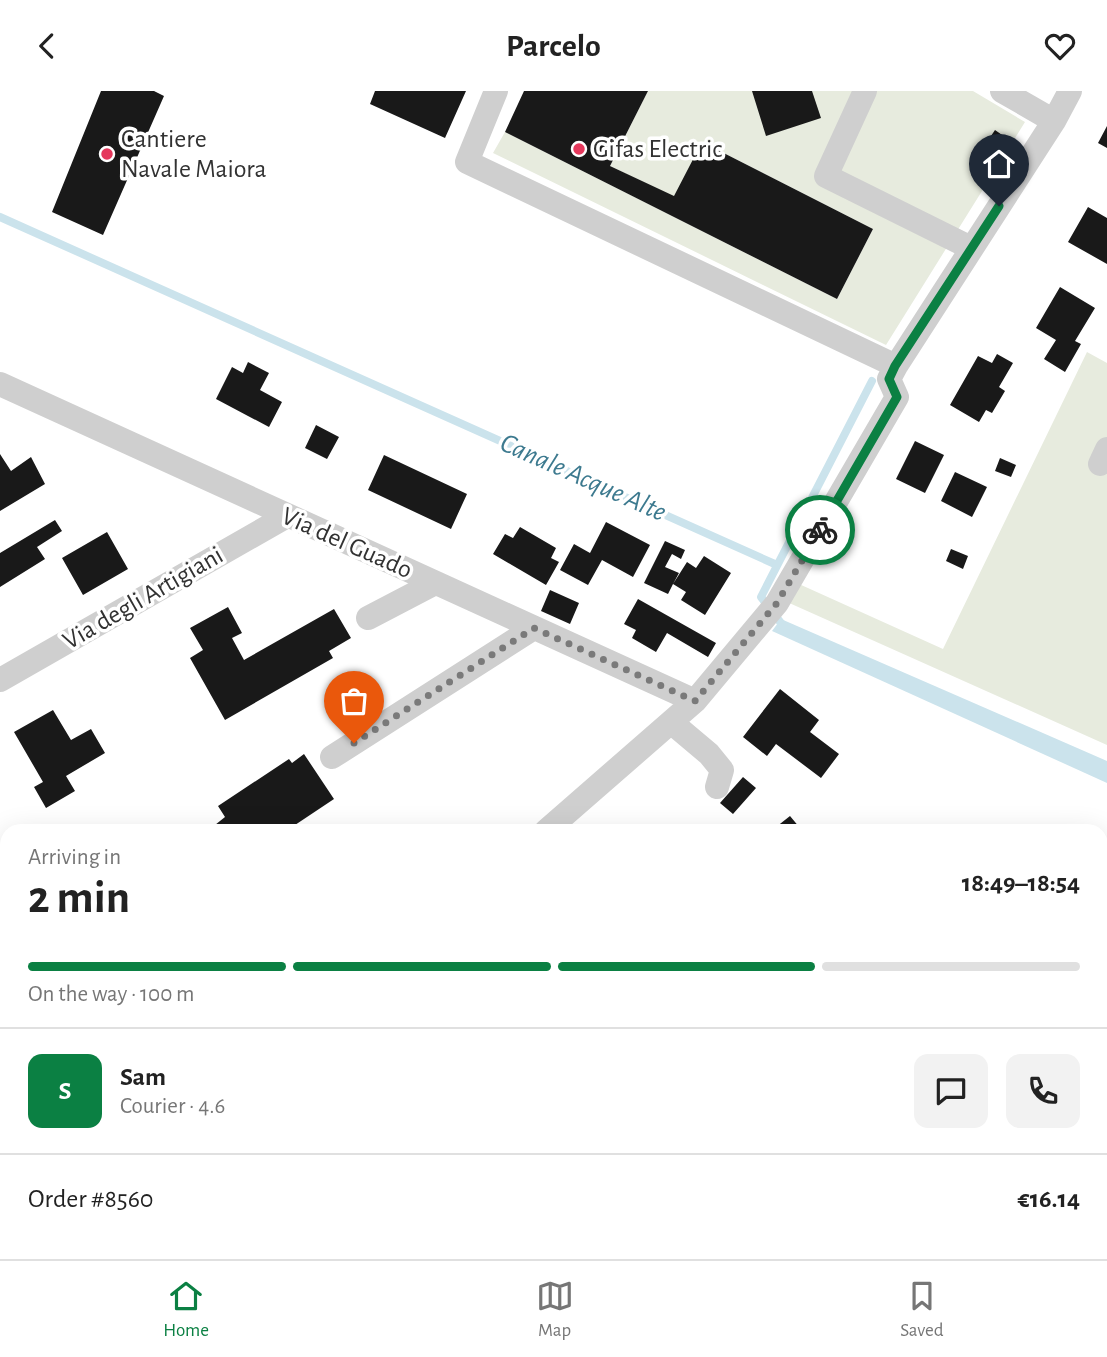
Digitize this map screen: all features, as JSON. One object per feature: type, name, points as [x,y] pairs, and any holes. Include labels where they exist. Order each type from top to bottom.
[{"type":"street","points":[[496,91],[467,162],[895,366]]},
{"type":"street","points":[[865,91],[826,176],[971,248]]},
{"type":"street","points":[[1002,91],[1054,121]]},
{"type":"street","points":[[554,824],[695,701],[770,611],[897,397],[889,379],[895,366],[1054,121],[1070,91]]},
{"type":"street","name":"Via del Guado","points":[[0,384],[695,701]]},
{"type":"street","name":"Via degli Artigiani","points":[[0,680],[287,516]]},
{"type":"street","points":[[368,618],[435,583]]},
{"type":"street","points":[[332,757],[534,628]]},
{"type":"street","points":[[671,722],[709,754],[722,771],[717,786]]},
{"type":"shaded area","points":[[648,91],[973,91],[1025,122],[886,345],[493,153],[505,132],[837,299],[873,229],[702,142],[676,198],[610,166]]},
{"type":"shaded area","points":[[1087,352],[1107,363],[1107,745],[787,602],[799,584],[943,649]]},
{"type":"water","points":[[781,619],[1107,761],[1107,783],[772,631]]},
{"type":"building","name":"Cantiere Navale Maiora","points":[[101,91],[154,91],[164,96],[103,235],[52,212]]},
{"type":"building","points":[[375,91],[466,91],[445,138],[370,104]]},
{"type":"building","points":[[524,91],[648,91],[610,166],[674,196],[702,142],[873,229],[837,299],[505,132]]},
{"type":"building","points":[[752,91],[812,91],[821,118],[766,136]]},
{"type":"building","points":[[1107,126],[1107,148],[1098,143]]},
{"type":"building","points":[[995,130],[1005,137],[998,146],[989,139]]},
{"type":"building","points":[[1088,207],[1107,218],[1107,264],[1068,242]]},
{"type":"building","points":[[1060,287],[1095,308],[1075,341],[1081,344],[1065,372],[1044,359],[1056,340],[1036,328]]},
{"type":"building","points":[[997,354],[1013,363],[999,387],[1005,391],[992,413],[986,410],[979,422],[950,405],[978,356],[992,363]]},
{"type":"building","points":[[248,362],[269,373],[260,390],[282,402],[269,427],[216,399],[232,367],[243,373]]},
{"type":"building","points":[[316,425],[339,437],[327,459],[305,448]]},
{"type":"building","points":[[915,441],[944,455],[925,493],[896,479]]},
{"type":"building","points":[[0,454],[11,471],[31,457],[45,484],[0,511]]},
{"type":"building","points":[[384,455],[467,494],[451,529],[368,490]]},
{"type":"building","points":[[1000,458],[1016,465],[1011,477],[995,471]]},
{"type":"building","points":[[955,472],[987,487],[972,517],[941,501]]},
{"type":"building","points":[[55,520],[62,531],[37,547],[45,559],[0,587],[0,553]]},
{"type":"building","points":[[606,522],[650,545],[633,577],[602,560],[588,585],[560,570],[574,544],[590,553]]},
{"type":"building","points":[[520,527],[556,548],[551,558],[559,562],[546,585],[493,554],[505,534],[513,538]]},
{"type":"building","points":[[107,532],[128,569],[83,595],[62,558]]},
{"type":"building","points":[[665,541],[685,550],[681,559],[672,554],[665,567],[679,573],[668,594],[644,583]]},
{"type":"building","points":[[951,549],[968,556],[963,569],[946,561]]},
{"type":"building","points":[[704,556],[731,573],[705,615],[681,600],[686,592],[673,584],[687,562],[696,568]]},
{"type":"building","points":[[550,590],[579,603],[570,624],[541,611]]},
{"type":"building","points":[[638,599],[716,643],[708,657],[667,633],[656,652],[632,638],[636,630],[624,624]]},
{"type":"building","points":[[228,607],[242,633],[232,638],[244,660],[334,609],[351,638],[329,651],[333,658],[225,720],[190,658],[203,650],[190,628]]},
{"type":"building","points":[[780,689],[819,720],[810,732],[839,754],[821,778],[776,744],[767,756],[743,737]]},
{"type":"building","points":[[53,710],[71,740],[91,729],[105,753],[66,776],[75,791],[46,808],[34,787],[43,782],[14,732]]},
{"type":"building","points":[[304,754],[334,799],[296,824],[216,824],[225,817],[218,806],[289,759],[292,763]]},
{"type":"building","points":[[743,777],[756,788],[733,814],[720,803]]},
{"type":"building","points":[[790,816],[797,824],[780,824]]},
{"type":"waterway","name":"Canale Acque Alte","points":[[0,217],[777,565]]},
{"type":"waterway","points":[[784,627],[761,597],[872,381]]},
{"type":"way so far","points":[[354,743],[534,628],[695,701],[777,603],[820,530]]},
{"type":"place","name":"Gifas Electric","points":[[579,149]]},
{"type":"place","name":"Cantiere Navale Maiora","points":[[107,154]]},
{"type":"route","points":[[820,530],[897,397],[889,379],[895,366],[999,206]]}]
